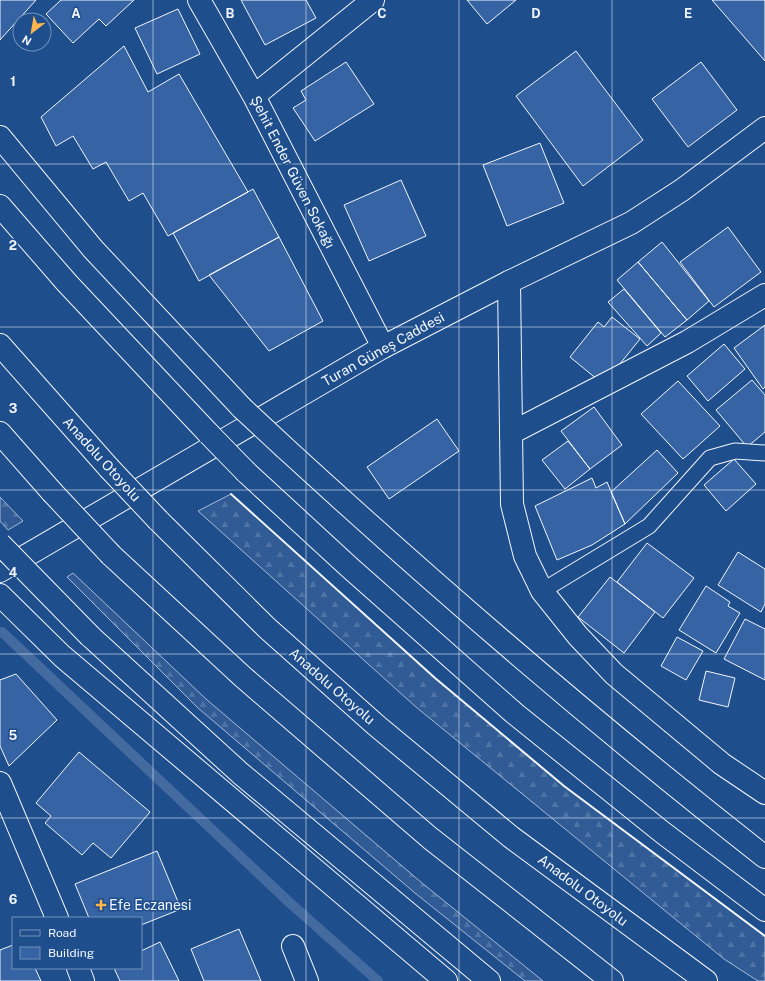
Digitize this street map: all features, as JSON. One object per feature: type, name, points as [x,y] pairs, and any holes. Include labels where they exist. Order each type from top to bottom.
[{"type":"main road","name":"Şehit Ender Güven Sokağı","points":[[199,0],[254,96],[383,347]]},
{"type":"main road","points":[[254,96],[373,0]]},
{"type":"main road","name":"Turan Güneş Caddesi","points":[[0,571],[383,347],[509,282],[632,223],[682,190],[765,128]]},
{"type":"main road","points":[[0,137],[93,249],[242,408],[284,448],[381,536],[548,682],[765,857]]},
{"type":"main road","points":[[0,206],[67,283],[209,434],[246,472],[348,566],[514,713],[662,832],[765,910]]},
{"type":"main road","points":[[509,282],[512,504],[525,556],[542,591],[578,636],[614,674],[722,764],[765,793]]},
{"type":"main road","points":[[511,433],[687,342],[765,295]]},
{"type":"main road","name":"Anadolu Otoyolu","points":[[0,345],[158,520],[267,628],[378,726],[511,837],[706,981]]},
{"type":"main road","points":[[0,433],[52,492],[111,555],[243,677],[430,838],[612,981]]},
{"type":"main road","points":[[0,544],[90,636],[240,773],[489,981]]},
{"type":"main road","points":[[0,594],[62,656],[446,981]]},
{"type":"main road","points":[[0,783],[57,917]]},
{"type":"main road","points":[[293,946],[307,981]]},
{"type":"main road","points":[[78,969],[83,981]]},
{"type":"lane","points":[[542,591],[649,526],[710,458],[735,451],[765,453]]},
{"type":"green space","points":[[231,494],[435,678],[564,786],[765,936],[765,981],[758,981],[724,959],[416,707],[198,511]]},
{"type":"green space","points":[[0,497],[23,521],[8,530],[0,521]]},
{"type":"green space","points":[[73,573],[206,699],[422,883],[543,981],[525,981],[415,893],[198,708],[67,577]]},
{"type":"building","points":[[0,0],[36,0],[25,12],[12,12],[12,27],[0,40]]},
{"type":"building","points":[[61,0],[134,0],[106,26],[99,19],[73,43],[52,20],[52,12],[48,12]]},
{"type":"building","points":[[241,0],[306,0],[316,18],[265,45]]},
{"type":"building","points":[[467,0],[516,0],[487,24]]},
{"type":"building","points":[[712,0],[765,0],[765,61]]},
{"type":"building","points":[[178,9],[200,54],[157,74],[135,28]]},
{"type":"building","points":[[124,46],[148,92],[179,74],[248,192],[168,236],[143,193],[129,201],[106,162],[93,169],[73,136],[56,146],[41,117]]},
{"type":"building","points":[[576,51],[643,140],[583,186],[516,96]]},
{"type":"building","points":[[346,62],[374,104],[315,141],[293,108],[306,100],[301,91]]},
{"type":"building","points":[[701,62],[737,110],[688,147],[652,99]]},
{"type":"building","points":[[540,143],[564,203],[507,226],[483,165]]},
{"type":"building","points":[[401,180],[426,236],[369,261],[344,205]]},
{"type":"building","points":[[253,189],[279,237],[199,281],[173,233]]},
{"type":"building","points":[[728,227],[761,272],[714,307],[680,262]]},
{"type":"building","points":[[279,237],[323,321],[269,351],[209,275]]},
{"type":"building","points":[[662,242],[709,301],[687,320],[638,262]]},
{"type":"building","points":[[638,262],[687,320],[665,337],[617,280]]},
{"type":"building","points":[[624,289],[661,333],[647,346],[608,302]]},
{"type":"building","points":[[612,317],[640,339],[615,370],[598,380],[570,357],[598,322],[604,327]]},
{"type":"building","points":[[765,325],[765,387],[763,389],[734,348]]},
{"type":"building","points":[[724,344],[745,369],[708,401],[687,376]]},
{"type":"building","points":[[752,380],[765,395],[765,432],[747,447],[716,410]]},
{"type":"building","points":[[678,381],[720,426],[683,459],[641,414]]},
{"type":"building","points":[[594,407],[622,445],[590,469],[561,431]]},
{"type":"building","points":[[437,419],[459,451],[389,499],[367,467]]},
{"type":"building","points":[[568,441],[590,469],[565,489],[542,460]]},
{"type":"building","points":[[657,450],[678,473],[625,524],[611,492]]},
{"type":"building","points":[[734,459],[756,484],[726,511],[704,485]]},
{"type":"building","points":[[592,478],[596,488],[607,482],[625,524],[592,545],[557,560],[535,506]]},
{"type":"building","points":[[647,543],[694,578],[663,618],[617,582]]},
{"type":"building","points":[[738,552],[765,569],[765,604],[761,612],[718,585]]},
{"type":"building","points":[[610,577],[655,612],[624,653],[578,617]]},
{"type":"building","points":[[706,586],[730,602],[728,606],[740,613],[716,653],[679,630]]},
{"type":"building","points":[[745,619],[765,629],[765,680],[724,659]]},
{"type":"building","points":[[677,637],[703,651],[686,680],[661,666]]},
{"type":"building","points":[[706,671],[735,678],[728,707],[699,700]]},
{"type":"building","points":[[16,674],[57,720],[9,766],[0,746],[0,680]]},
{"type":"building","points":[[79,752],[150,812],[111,858],[93,843],[82,855],[45,823],[51,816],[36,803]]},
{"type":"building","points":[[157,851],[181,909],[142,925],[142,917],[89,917],[75,884]]},
{"type":"building","points":[[239,929],[261,981],[204,981],[191,949]]},
{"type":"building","points":[[160,942],[179,981],[120,981],[114,969],[142,969],[142,951]]},
{"type":"building","points":[[12,945],[12,969],[35,969],[41,981],[0,981],[0,950]]},
{"type":"waterway","points":[[2,632],[290,903],[378,981]]},
{"type":"wall","points":[[231,494],[435,678],[564,786],[765,936]]},
{"type":"place","name":"Efe Eczanesi","points":[[101,905]]}]
